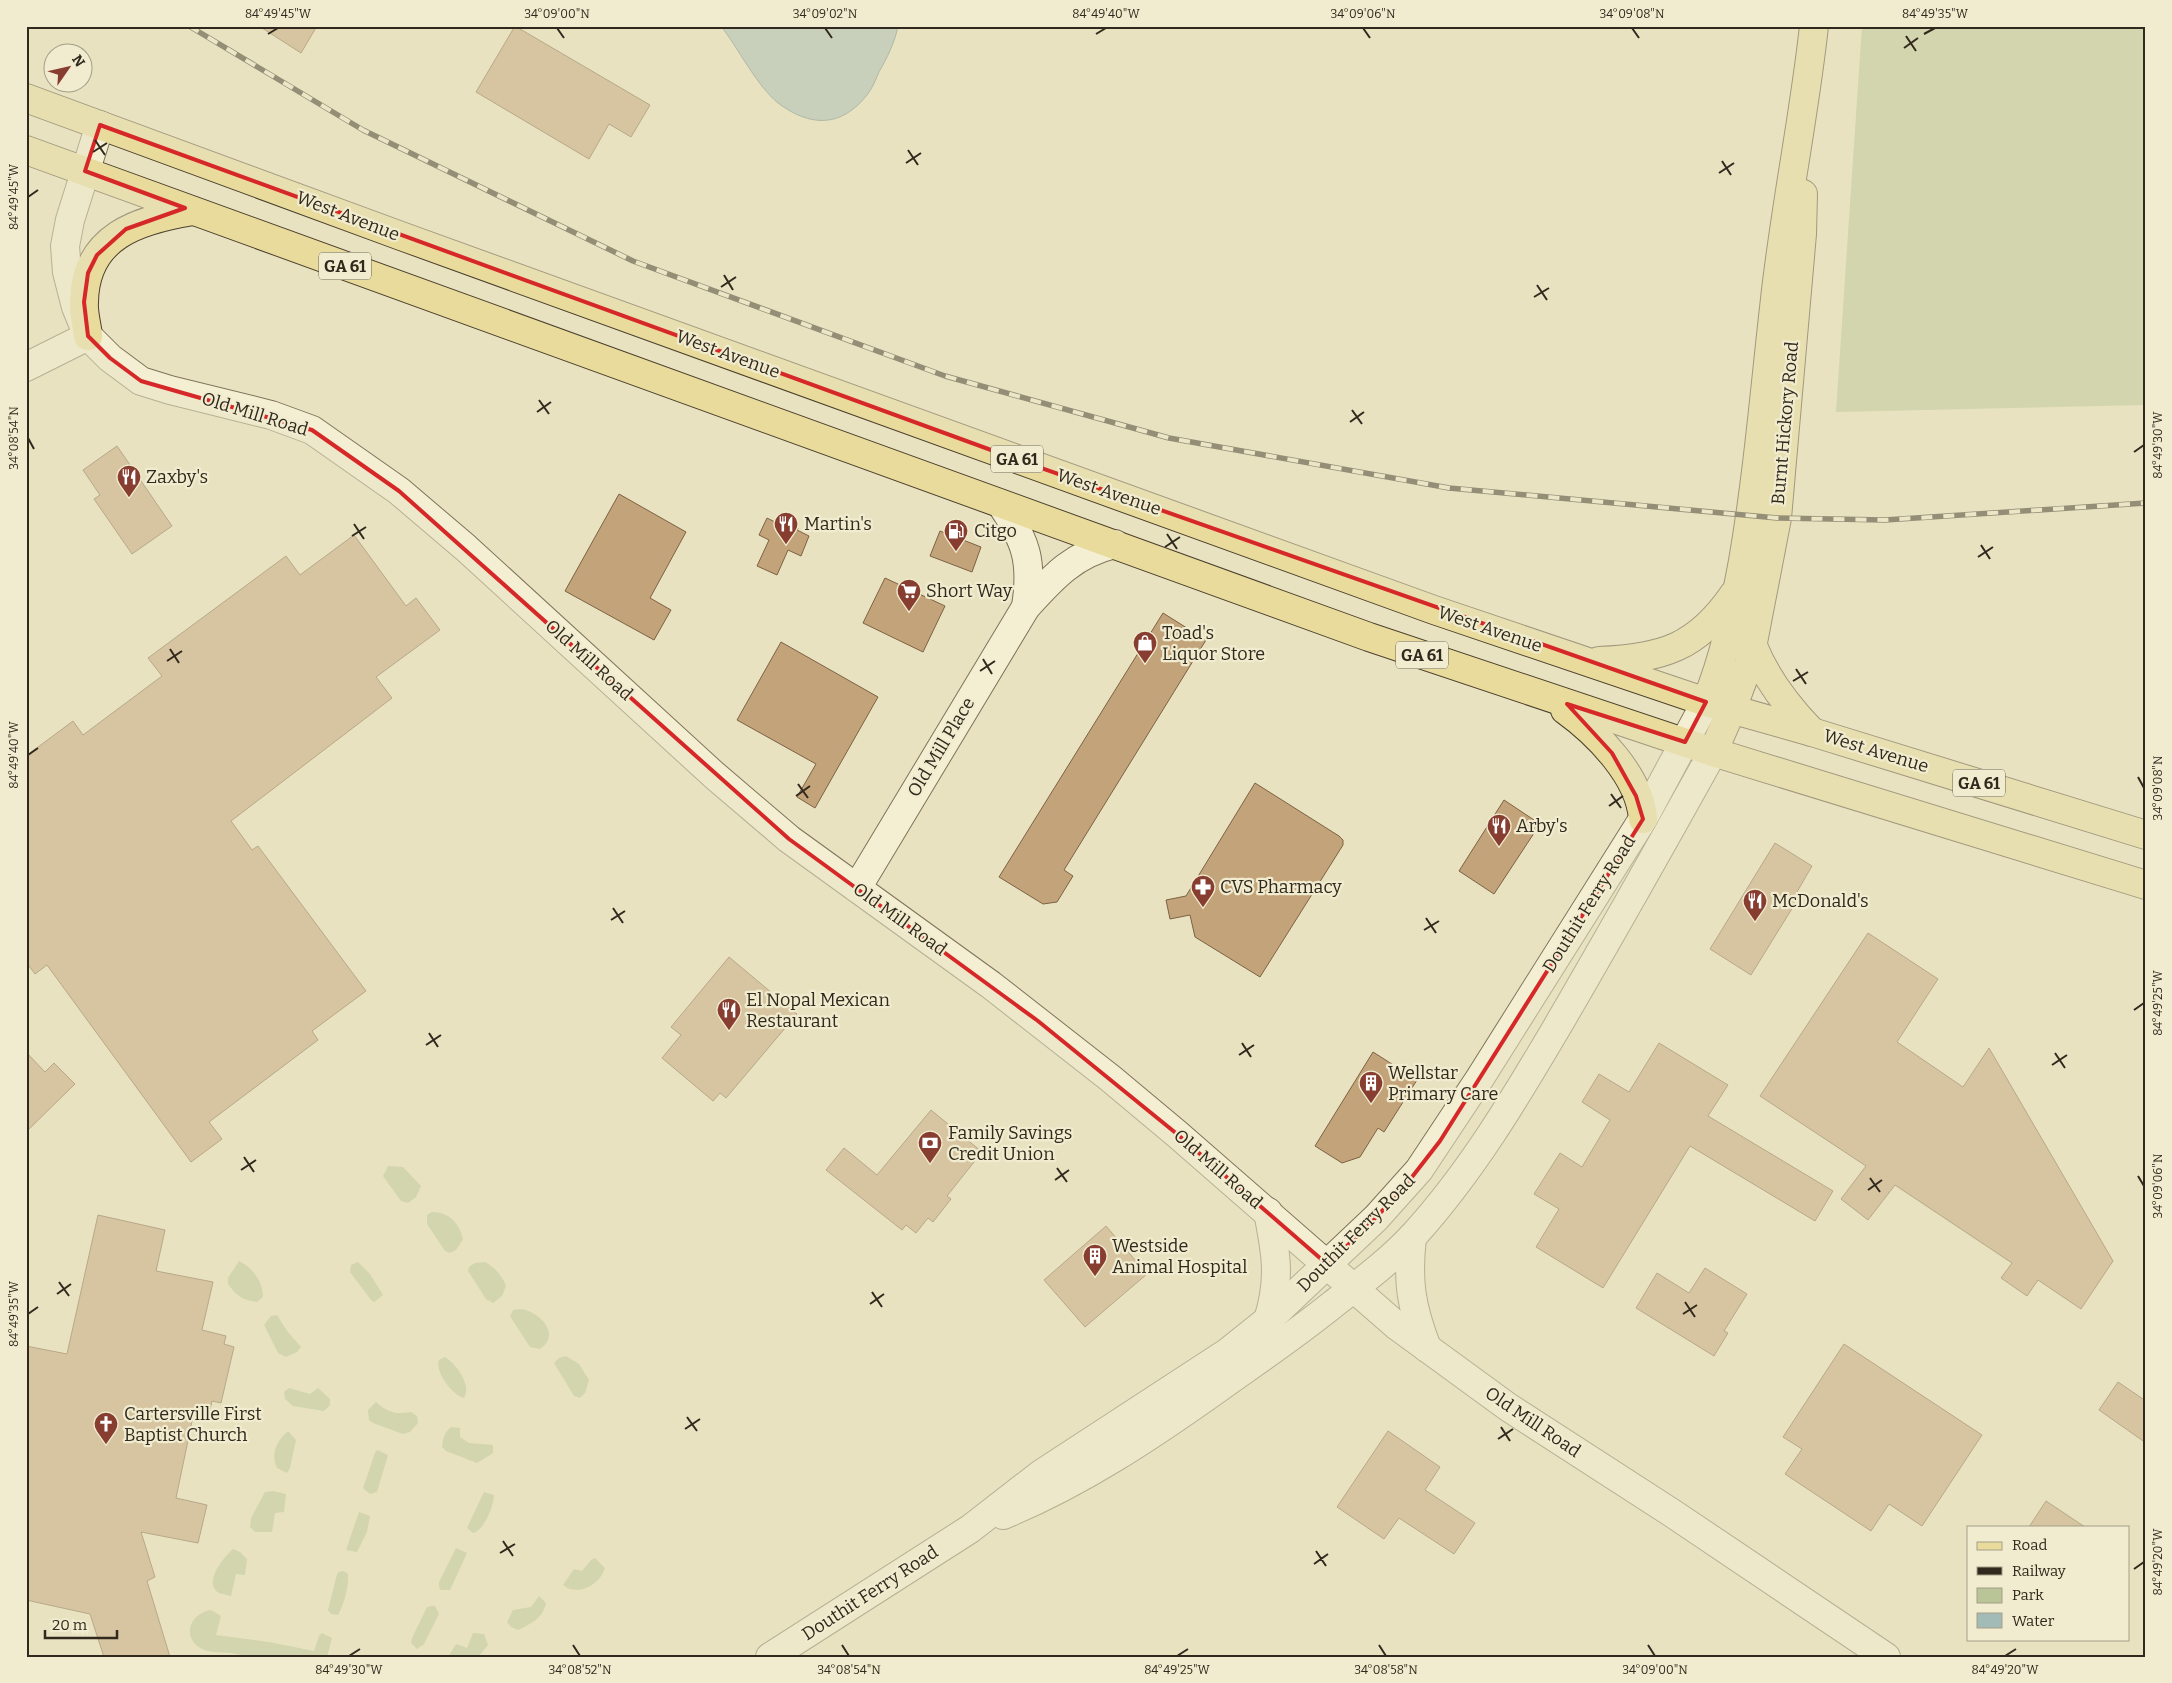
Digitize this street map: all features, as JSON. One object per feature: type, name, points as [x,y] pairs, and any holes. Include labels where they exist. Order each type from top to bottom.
[{"type":"main road","name":"Burnt Hickory Road","points":[[1713,752],[1732,709],[1753,646],[1777,518],[1802,234],[1808,85],[1814,26]]},
{"type":"main road","name":"Burnt Hickory Road","points":[[1706,702],[1724,656],[1751,515],[1783,230],[1808,85]]},
{"type":"main road","name":"West Avenue","points":[[26,98],[401,236],[1434,610],[1706,702],[1812,732],[2146,835]]},
{"type":"main road","name":"GA 61","points":[[26,150],[1369,637],[1549,699],[1713,752],[2146,885]]},
{"type":"main road","points":[[88,336],[84,302],[88,273],[97,255],[108,242],[126,230],[160,217],[193,211]]},
{"type":"main road","points":[[1586,662],[1646,657],[1681,646],[1706,628],[1725,608],[1738,588]]},
{"type":"main road","points":[[1753,646],[1771,681],[1812,732]]},
{"type":"main road","points":[[1549,699],[1588,727],[1612,753],[1636,796],[1643,819]]},
{"type":"street","name":"Old Mill Road","points":[[100,124],[84,171],[70,220],[65,246],[67,272],[76,307],[88,336],[110,358],[140,381],[271,415],[312,430],[399,491],[466,548],[714,775],[789,838],[1030,1015],[1177,1134],[1397,1326],[1508,1407],[1672,1513],[1886,1657]]},
{"type":"street","points":[[26,367],[88,336]]},
{"type":"street","name":"Old Mill Place","points":[[1001,504],[1022,539],[1027,555],[1029,588],[1026,607]]},
{"type":"street","name":"Old Mill Place","points":[[857,888],[1026,607],[1063,568],[1086,553],[1115,544]]},
{"type":"street","name":"Douthit Ferry Road","points":[[770,1657],[970,1529],[1041,1474],[1228,1352],[1268,1320],[1328,1265],[1398,1195],[1440,1141],[1643,819],[1706,702]]},
{"type":"street","name":"Douthit Ferry Road","points":[[970,1529],[1041,1500],[1140,1442],[1270,1352],[1354,1288],[1412,1237],[1457,1183],[1514,1100],[1618,924],[1713,752]]},
{"type":"street","points":[[1268,1212],[1277,1260],[1273,1304],[1268,1320]]},
{"type":"street","points":[[1412,1237],[1409,1281],[1416,1317],[1427,1348]]},
{"type":"highlighted area","points":[[100,125],[1013,458],[1706,702],[1685,742],[1567,704],[1612,753],[1636,796],[1643,819],[1440,1141],[1398,1195],[1328,1265],[1177,1134],[1038,1021],[789,839],[399,491],[312,430],[141,381],[110,358],[88,336],[84,302],[88,273],[97,255],[126,229],[185,208],[85,171]]},
{"type":"green space","points":[[1862,26],[2146,26],[2146,405],[1836,412]]},
{"type":"green space","points":[[388,1166],[403,1167],[421,1186],[416,1197],[408,1203],[401,1201],[383,1176]]},
{"type":"green space","points":[[432,1212],[448,1216],[456,1223],[463,1239],[456,1250],[450,1253],[445,1251],[427,1224],[427,1215]]},
{"type":"green space","points":[[239,1261],[249,1267],[259,1281],[263,1297],[257,1302],[240,1297],[228,1284],[228,1278]]},
{"type":"green space","points":[[358,1262],[370,1274],[383,1295],[374,1302],[350,1272],[351,1265]]},
{"type":"green space","points":[[485,1262],[498,1272],[506,1286],[502,1296],[493,1303],[486,1299],[468,1271],[469,1267],[475,1263]]},
{"type":"green space","points":[[513,1310],[529,1311],[539,1317],[546,1326],[549,1336],[546,1344],[540,1349],[530,1347],[510,1316]]},
{"type":"green space","points":[[277,1315],[287,1331],[301,1347],[297,1352],[286,1357],[278,1353],[264,1325],[271,1316]]},
{"type":"green space","points":[[566,1356],[579,1364],[589,1380],[585,1393],[580,1398],[574,1396],[554,1363],[559,1358]]},
{"type":"green space","points":[[445,1357],[462,1375],[466,1387],[464,1398],[450,1388],[439,1370],[439,1360]]},
{"type":"green space","points":[[289,1388],[310,1394],[318,1388],[330,1399],[330,1405],[324,1411],[293,1406],[285,1399],[284,1392]]},
{"type":"green space","points":[[376,1402],[392,1412],[411,1412],[417,1416],[418,1423],[410,1432],[403,1434],[373,1423],[369,1420],[368,1410]]},
{"type":"green space","points":[[451,1427],[460,1428],[460,1437],[469,1443],[493,1445],[493,1453],[477,1463],[446,1451],[442,1447],[443,1441],[445,1434]]},
{"type":"green space","points":[[288,1431],[296,1440],[290,1468],[287,1473],[277,1468],[274,1457],[278,1443]]},
{"type":"green space","points":[[377,1450],[388,1455],[377,1492],[370,1494],[363,1488]]},
{"type":"green space","points":[[273,1491],[286,1494],[284,1512],[275,1513],[272,1532],[255,1532],[250,1527],[251,1518],[265,1492]]},
{"type":"green space","points":[[484,1492],[494,1495],[492,1505],[488,1517],[481,1528],[473,1533],[467,1528]]},
{"type":"green space","points":[[359,1512],[370,1516],[367,1532],[357,1552],[346,1550]]},
{"type":"green space","points":[[456,1548],[467,1553],[450,1590],[441,1590],[439,1582]]},
{"type":"green space","points":[[233,1549],[240,1552],[247,1559],[245,1575],[236,1574],[231,1596],[219,1593],[214,1589],[213,1583],[216,1570]]},
{"type":"green space","points":[[595,1558],[605,1568],[598,1580],[587,1587],[575,1590],[563,1585],[574,1569],[582,1571]]},
{"type":"green space","points":[[343,1571],[348,1574],[346,1595],[338,1615],[331,1614],[328,1610],[336,1578],[338,1572]]},
{"type":"green space","points":[[539,1596],[546,1603],[539,1617],[518,1630],[511,1627],[507,1622],[513,1610],[531,1607]]},
{"type":"green space","points":[[435,1606],[439,1614],[424,1644],[417,1649],[411,1643],[412,1638],[427,1607]]},
{"type":"green space","points":[[211,1610],[221,1616],[216,1635],[269,1642],[314,1651],[319,1636],[322,1633],[332,1638],[327,1657],[263,1658],[203,1650],[194,1643],[191,1637],[191,1625],[198,1615]]},
{"type":"green space","points":[[473,1633],[484,1634],[488,1645],[478,1657],[448,1657],[456,1644],[467,1648]]},
{"type":"water","points":[[721,26],[898,26],[890,50],[867,95],[847,114],[825,120],[813,120],[790,111],[770,96]]},
{"type":"building","points":[[259,26],[317,26],[301,53]]},
{"type":"building","points":[[515,26],[650,105],[631,137],[609,124],[589,159],[476,92]]},
{"type":"building","points":[[117,446],[172,526],[132,554],[94,499],[100,495],[83,470]]},
{"type":"building","points":[[619,494],[686,532],[650,598],[671,610],[654,640],[565,591]]},
{"type":"building","name":"Martin's","points":[[767,518],[779,524],[781,520],[809,536],[801,556],[788,550],[777,575],[757,566],[769,540],[759,535]]},
{"type":"building","name":"Citgo","points":[[940,531],[981,547],[972,572],[930,556]]},
{"type":"building","points":[[354,535],[406,606],[416,598],[440,630],[376,677],[392,698],[231,821],[252,850],[258,846],[366,991],[312,1031],[318,1040],[209,1122],[222,1139],[191,1162],[47,965],[35,974],[26,962],[26,756],[73,721],[83,735],[162,676],[148,658],[286,556],[300,575]]},
{"type":"building","name":"Short Way","points":[[885,578],[945,606],[923,652],[863,623]]},
{"type":"building","points":[[1163,613],[1206,640],[1064,870],[1073,876],[1057,902],[1043,904],[999,877]]},
{"type":"building","points":[[781,642],[878,697],[815,808],[797,797],[816,764],[737,720]]},
{"type":"building","points":[[1255,783],[1343,840],[1343,845],[1260,977],[1195,937],[1190,915],[1170,919],[1166,900],[1186,896]]},
{"type":"building","name":"Arby's","points":[[1504,800],[1540,824],[1494,894],[1459,871]]},
{"type":"building","name":"McDonald's","points":[[1775,843],[1812,866],[1797,892],[1801,894],[1751,975],[1710,949]]},
{"type":"building","points":[[1868,933],[1938,979],[1897,1042],[1963,1087],[1989,1048],[2113,1261],[2081,1309],[2038,1280],[2027,1296],[2001,1278],[2012,1263],[1895,1185],[1868,1220],[1841,1199],[1866,1166],[1760,1096]]},
{"type":"building","name":"El Nopal Mexican Restaurant","points":[[729,957],[797,1014],[726,1098],[720,1093],[713,1101],[662,1058],[681,1035],[671,1027]]},
{"type":"building","points":[[1659,1043],[1728,1085],[1708,1116],[1833,1191],[1815,1221],[1690,1146],[1603,1288],[1536,1247],[1559,1209],[1534,1194],[1560,1153],[1582,1167],[1610,1120],[1582,1102],[1599,1074],[1629,1092]]},
{"type":"building","points":[[26,1052],[45,1072],[54,1063],[75,1084],[26,1132]]},
{"type":"building","name":"Wellstar Primary Care","points":[[1373,1052],[1417,1080],[1384,1132],[1378,1128],[1360,1157],[1342,1163],[1315,1146]]},
{"type":"building","name":"Family Savings Credit Union","points":[[931,1110],[982,1152],[947,1196],[951,1199],[933,1222],[928,1218],[916,1233],[906,1225],[902,1230],[826,1170],[844,1148],[877,1175]]},
{"type":"building","name":"Cartersville First Baptist Church","points":[[98,1215],[165,1230],[156,1271],[213,1282],[202,1330],[226,1336],[224,1344],[234,1347],[221,1403],[212,1401],[210,1410],[195,1407],[176,1498],[207,1505],[198,1543],[141,1532],[155,1577],[147,1581],[170,1657],[104,1657],[90,1614],[26,1600],[26,1346],[67,1354]]},
{"type":"building","name":"Westside Animal Hospital","points":[[1106,1226],[1147,1274],[1085,1327],[1044,1280]]},
{"type":"building","points":[[1705,1268],[1747,1294],[1724,1331],[1728,1333],[1714,1356],[1636,1308],[1657,1273],[1689,1293]]},
{"type":"building","points":[[1844,1344],[1982,1435],[1922,1526],[1889,1504],[1871,1531],[1785,1474],[1802,1449],[1783,1437]]},
{"type":"building","points":[[2118,1382],[2146,1401],[2146,1443],[2099,1410]]},
{"type":"building","points":[[1388,1431],[1440,1467],[1425,1490],[1475,1523],[1454,1554],[1399,1518],[1384,1539],[1337,1507]]},
{"type":"building","points":[[2046,1501],[2084,1526],[2030,1526]]},
{"type":"railway","points":[[189,26],[363,130],[633,261],[945,376],[1169,438],[1449,488],[1777,518],[1885,520],[2146,503]]},
{"type":"place","name":"Zaxby's","points":[[129,498]]},
{"type":"place","name":"Martin's","points":[[786,545]]},
{"type":"place","name":"Citgo","points":[[956,552]]},
{"type":"place","name":"Short Way","points":[[909,612]]},
{"type":"place","name":"Toad's Liquor Store","points":[[1145,664]]},
{"type":"place","name":"Arby's","points":[[1499,847]]},
{"type":"place","name":"CVS Pharmacy","points":[[1203,908]]},
{"type":"place","name":"McDonald's","points":[[1755,922]]},
{"type":"place","name":"El Nopal Mexican Restaurant","points":[[729,1031]]},
{"type":"place","name":"Wellstar Primary Care","points":[[1371,1104]]},
{"type":"place","name":"Family Savings Credit Union","points":[[930,1164]]},
{"type":"place","name":"Westside Animal Hospital","points":[[1095,1277]]},
{"type":"place","name":"Cartersville First Baptist Church","points":[[106,1445]]}]
